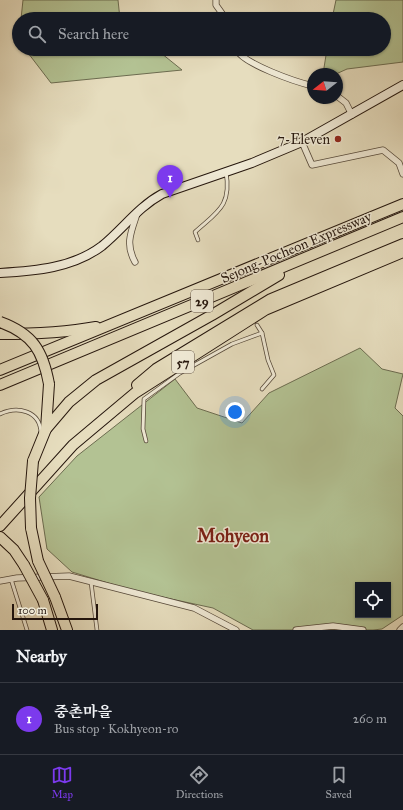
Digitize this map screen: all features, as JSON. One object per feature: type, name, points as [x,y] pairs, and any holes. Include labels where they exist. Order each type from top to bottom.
[{"type":"highway","name":"Sejong-Pocheon Expressway","points":[[0,370],[403,204]]},
{"type":"highway","name":"Sejong-Pocheon Expressway","points":[[0,385],[403,217]]},
{"type":"highway","name":"57","points":[[0,518],[67,442],[156,369],[271,299],[403,244]]},
{"type":"highway","name":"57","points":[[0,526],[73,444],[135,393],[265,310],[403,252]]},
{"type":"highway","points":[[67,630],[55,597],[38,561],[31,528],[30,498],[33,461],[46,429],[69,402],[96,380],[212,315],[308,257]]},
{"type":"highway","points":[[0,334],[70,332],[98,327],[142,312]]},
{"type":"highway","points":[[0,322],[16,328],[30,340],[45,360],[49,384],[46,429]]},
{"type":"highway","points":[[0,537],[14,550],[24,565],[43,600],[52,630]]},
{"type":"main road","points":[[0,273],[61,266],[78,260],[103,245],[149,201],[162,194],[226,172],[302,142],[403,85]]},
{"type":"street","points":[[216,0],[216,4],[221,12]]},
{"type":"street","points":[[242,56],[252,64],[307,84]]},
{"type":"street","points":[[343,101],[346,103],[352,115]]},
{"type":"street","points":[[302,142],[312,165],[383,150],[399,163],[403,174]]},
{"type":"street","points":[[135,262],[129,251],[130,239],[139,210]]},
{"type":"street","points":[[0,581],[69,576],[194,608],[236,630]]},
{"type":"street","points":[[296,630],[333,626],[363,630]]},
{"type":"street","points":[[400,630],[403,627]]},
{"type":"lane","points":[[198,240],[195,232],[217,215],[226,198],[229,187],[226,172]]},
{"type":"lane","points":[[257,325],[262,333],[268,360],[274,375],[262,389]]},
{"type":"lane","points":[[146,441],[143,429],[144,399],[180,373],[232,344],[262,333]]},
{"type":"lane","points":[[0,414],[10,410],[21,409],[32,414],[40,424],[41,441]]},
{"type":"lane","points":[[11,579],[27,630]]},
{"type":"lane","points":[[91,582],[97,630]]},
{"type":"green space","points":[[23,0],[118,0],[119,12],[22,12]]},
{"type":"green space","points":[[336,0],[403,0],[403,62],[347,69],[343,71],[343,68],[324,68],[326,56],[391,56],[391,12],[333,12]]},
{"type":"green space","points":[[30,56],[165,56],[182,70],[51,83]]},
{"type":"green space","points":[[360,348],[382,369],[403,374],[395,408],[403,416],[403,615],[382,629],[373,630],[253,630],[213,608],[134,591],[72,572],[47,549],[39,497],[77,456],[175,379],[197,408],[242,423],[269,393]]},
{"type":"place","name":"7-Eleven","points":[[338,139]]},
{"type":"place","name":"중촌마을","points":[[170,198]]},
{"type":"district","name":"Mohyeon","points":[[233,536]]}]
